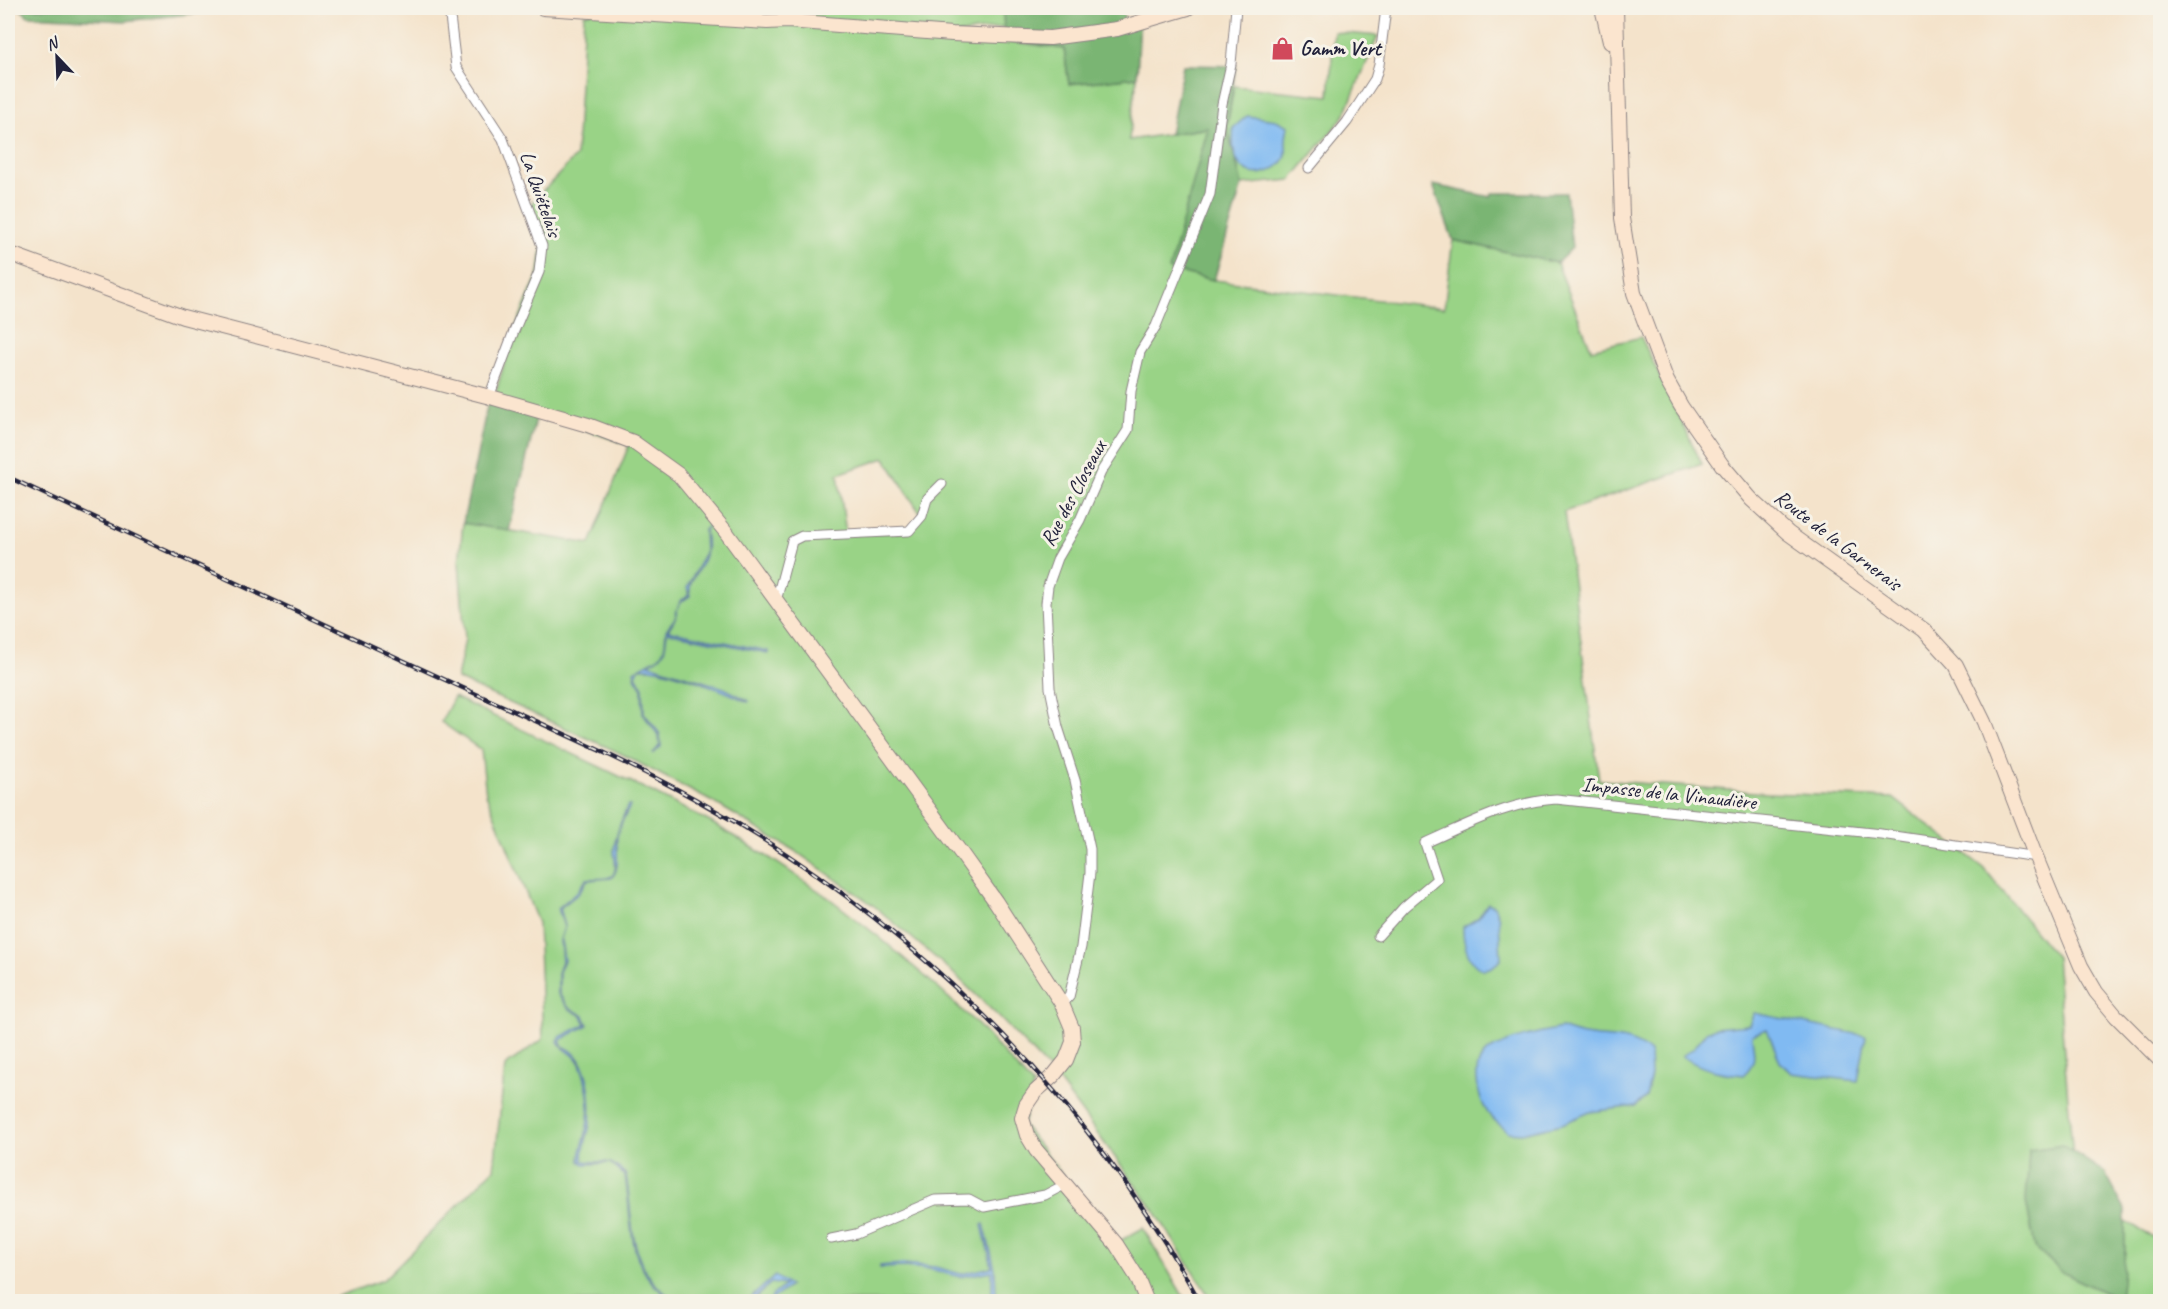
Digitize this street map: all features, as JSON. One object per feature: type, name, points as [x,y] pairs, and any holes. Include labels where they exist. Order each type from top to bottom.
[{"type":"main road","points":[[543,8],[767,22],[788,21],[993,37],[1050,38],[1117,29],[1188,8]]},
{"type":"main road","name":"Route de la Garnerais","points":[[1602,8],[1617,71]]},
{"type":"main road","name":"Route de la Garnerais","points":[[1616,8],[1622,218],[1634,293],[1667,381],[1715,456],[1751,499],[1788,533],[1924,630],[1956,665],[1984,722],[2081,966],[2096,992],[2116,1016],[2160,1060]]},
{"type":"main road","points":[[8,253],[183,317],[588,425],[633,442],[679,475],[714,517],[776,600],[996,902],[1062,1004],[1070,1021],[1073,1042],[1066,1060],[1026,1105],[1023,1112],[1023,1125],[1030,1141],[1116,1244],[1137,1277],[1147,1302]]},
{"type":"street","name":"La Quiételais","points":[[449,8],[456,67],[503,139],[542,246],[539,272],[489,397]]},
{"type":"street","name":"Rue des Closeaux","points":[[1062,1004],[1069,997],[1081,947],[1090,873],[1090,849],[1075,780],[1058,727],[1050,688],[1046,603],[1048,586],[1058,558],[1080,520],[1101,472],[1128,430],[1131,391],[1140,352],[1156,326],[1210,194],[1222,104],[1231,64],[1236,8]]},
{"type":"street","points":[[1309,168],[1347,122],[1375,79],[1379,65],[1386,8]]},
{"type":"street","points":[[776,600],[792,541],[802,536],[909,531],[922,516],[927,498],[942,484]]},
{"type":"street","name":"Impasse de la Vinaudière","points":[[1378,936],[1404,907],[1437,879],[1425,843],[1498,811],[1532,801],[1556,799],[1881,834],[2035,855]]},
{"type":"street","points":[[831,1239],[856,1234],[936,1200],[969,1199],[984,1207],[1046,1195],[1066,1184]]},
{"type":"green space","points":[[19,8],[243,8],[125,21],[28,16]]},
{"type":"green space","points":[[611,8],[1003,8],[1004,27],[955,34],[1064,49],[1069,84],[1137,77],[1129,140],[1209,128],[1170,270],[1214,280],[1444,308],[1453,240],[1557,263],[1591,349],[1641,337],[1702,464],[1564,512],[1599,780],[1767,793],[1893,798],[1984,868],[2056,957],[2076,1194],[2160,1241],[2160,1301],[1212,1301],[1154,1210],[1054,1075],[950,970],[873,905],[795,851],[720,806],[620,753],[457,679],[465,639],[459,562],[463,523],[590,544],[629,445],[494,398],[514,331],[539,272],[542,246],[527,208],[576,156],[584,14]],"holes":[[[885,458],[922,516],[908,531],[846,534],[838,474]]]},
{"type":"green space","points":[[1003,8],[1122,8],[1125,20],[1140,17],[1137,77],[1069,84],[1064,49],[1004,37]]},
{"type":"green space","points":[[1334,32],[1378,36],[1344,116],[1291,180],[1242,185],[1227,127],[1234,86],[1329,96]]},
{"type":"green space","points":[[1183,65],[1236,66],[1227,127],[1242,185],[1214,280],[1169,270],[1208,128],[1170,134]]},
{"type":"green space","points":[[1433,185],[1491,197],[1492,193],[1566,193],[1572,248],[1557,263],[1453,240]]},
{"type":"green space","points":[[489,397],[538,411],[509,531],[463,523]]},
{"type":"green space","points":[[454,697],[712,823],[829,898],[879,937],[978,1025],[1033,1086],[1023,1125],[1116,1243],[1143,1228],[1186,1301],[321,1302],[383,1280],[494,1169],[505,1066],[543,1039],[538,923],[486,794],[481,750],[441,722]]},
{"type":"green space","points":[[2063,1145],[2105,1173],[2125,1210],[2125,1251],[2120,1300],[2062,1272],[2035,1247],[2026,1202],[2029,1150]]},
{"type":"water","points":[[1247,116],[1276,120],[1288,126],[1285,158],[1280,165],[1261,174],[1255,174],[1241,167],[1233,148],[1233,128]]},
{"type":"water","points":[[709,525],[705,530],[706,552],[692,580],[690,596],[681,602],[678,608],[680,601],[689,594],[687,588],[705,552],[704,530]]},
{"type":"water","points":[[677,612],[676,617],[668,630],[768,651],[768,653],[667,632],[665,649],[661,655],[665,645],[666,630]]},
{"type":"water","points":[[658,657],[649,664],[724,688],[749,701],[675,674],[647,668],[638,669],[636,675],[643,688],[644,713],[660,734],[661,747],[653,754],[660,745],[659,736],[643,714],[642,688],[634,671]]},
{"type":"water","points":[[628,805],[630,806],[618,833],[617,865],[614,874],[611,878],[587,880],[579,893],[560,908],[565,926],[561,939],[564,960],[559,972],[559,994],[568,1007],[584,1016],[588,1025],[560,1040],[562,1046],[578,1058],[587,1079],[590,1124],[583,1161],[610,1163],[584,1164],[580,1161],[588,1116],[587,1089],[578,1060],[562,1047],[558,1041],[560,1037],[586,1024],[582,1016],[568,1008],[558,994],[558,973],[562,961],[560,940],[564,927],[558,908],[577,892],[586,879],[613,875],[616,838]]},
{"type":"water","points":[[1488,903],[1494,906],[1499,918],[1501,959],[1492,967],[1485,969],[1478,967],[1468,955],[1463,927],[1478,918]]},
{"type":"water","points":[[1754,1013],[1866,1036],[1858,1081],[1791,1073],[1780,1062],[1767,1029],[1752,1035],[1753,1061],[1743,1075],[1711,1070],[1682,1056],[1694,1048],[1706,1032],[1715,1028],[1749,1025]]},
{"type":"water","points":[[1561,1028],[1582,1035],[1626,1040],[1650,1052],[1651,1075],[1646,1097],[1636,1106],[1590,1112],[1562,1124],[1522,1133],[1508,1132],[1490,1116],[1478,1089],[1477,1071],[1483,1055],[1524,1036]]},
{"type":"water","points":[[610,1163],[626,1175],[632,1229],[641,1262],[661,1290],[677,1301],[662,1292],[650,1280],[642,1267],[633,1238],[625,1176]]},
{"type":"water","points":[[984,1224],[995,1269],[996,1297],[994,1301],[992,1301],[992,1271],[960,1277],[930,1269],[880,1268],[880,1266],[904,1264],[935,1267],[961,1274],[992,1267],[982,1225]]},
{"type":"water","points":[[775,1276],[790,1286],[770,1301],[773,1295],[785,1285],[771,1283],[752,1301],[747,1301]]},
{"type":"railway","points":[[8,477],[595,748],[662,781],[773,845],[847,897],[917,953],[983,1014],[1045,1080],[1101,1150],[1153,1224],[1200,1302]]},
{"type":"place","name":"Gamm Vert","points":[[1282,48]]}]
